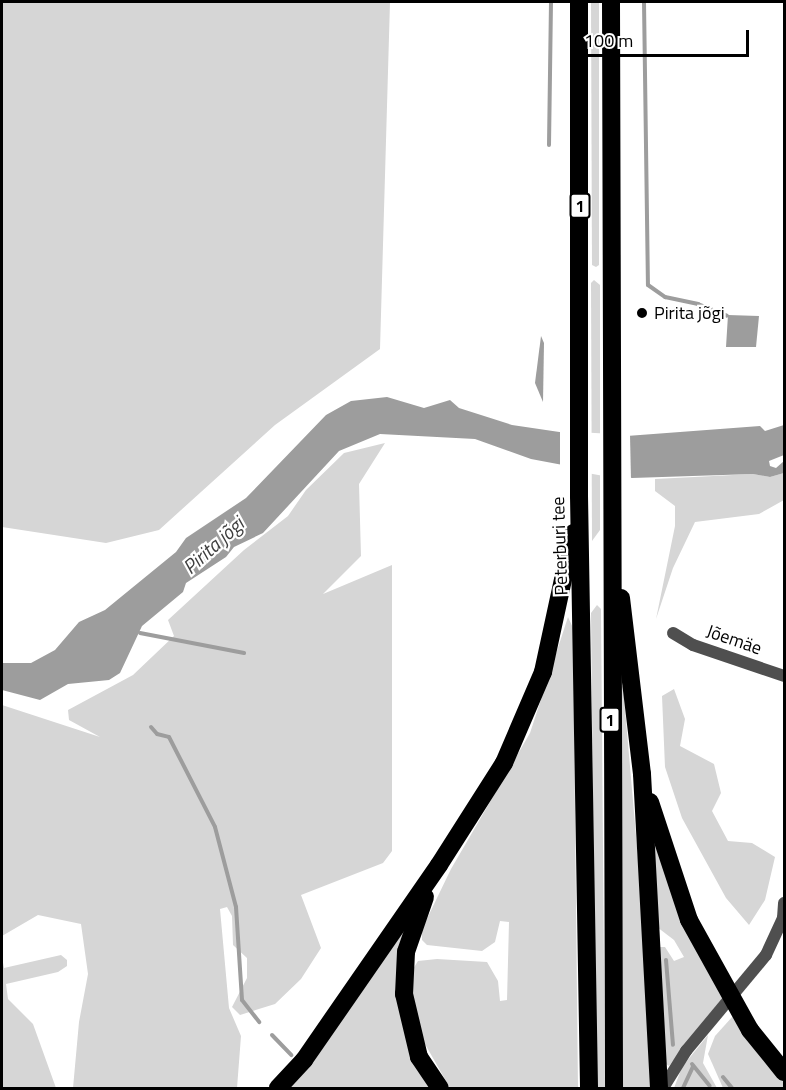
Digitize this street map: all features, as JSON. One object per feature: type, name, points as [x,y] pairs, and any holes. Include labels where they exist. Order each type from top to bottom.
[{"type":"highway","name":"Peterburi tee","points":[[579,2],[579,496],[588,1089]]},
{"type":"highway","name":"1","points":[[611,2],[614,555],[610,711],[614,1089]]},
{"type":"highway","points":[[278,1089],[304,1060],[439,865],[504,763],[543,672],[579,496]]},
{"type":"highway","points":[[614,555],[627,637],[642,774],[661,1089]]},
{"type":"highway","points":[[642,774],[688,920],[744,1020],[784,1072]]},
{"type":"highway","points":[[439,865],[406,952],[404,994],[419,1057],[440,1089]]},
{"type":"street","name":"Jõemäe","points":[[673,633],[693,645],[784,676]]},
{"type":"street","points":[[661,1089],[686,1051],[753,974],[784,918],[784,903]]},
{"type":"shaded area","points":[[2,2],[390,2],[380,349],[275,425],[159,530],[106,543],[2,527]]},
{"type":"shaded area","points":[[591,2],[599,2],[599,265],[596,267],[592,265]]},
{"type":"shaded area","points":[[594,280],[600,285],[600,530],[592,541],[591,283]]},
{"type":"shaded area","points":[[385,443],[359,484],[361,556],[323,594],[392,565],[392,851],[383,863],[301,895],[321,948],[301,979],[275,1004],[240,1015],[232,1007],[247,978],[247,958],[233,945],[232,916],[227,907],[220,909],[229,1008],[241,1036],[237,1088],[73,1088],[79,1022],[88,974],[81,924],[38,915],[2,936],[2,705],[100,737],[69,720],[68,710],[133,675],[174,636],[168,620],[244,550],[288,516],[306,490],[344,453]]},
{"type":"shaded area","points":[[784,473],[784,500],[759,514],[695,522],[673,568],[656,619],[675,526],[675,506],[655,491],[655,479],[753,474],[770,477]]},
{"type":"shaded area","points":[[597,605],[601,609],[605,1088],[596,1088],[591,613]]},
{"type":"shaded area","points":[[568,617],[573,628],[578,1088],[450,1088],[421,1037],[411,987],[413,969],[418,961],[437,959],[487,962],[498,981],[500,1001],[507,1000],[509,922],[500,921],[495,942],[482,951],[427,945],[422,940],[422,929],[451,869],[530,733]]},
{"type":"shaded area","points":[[623,686],[643,916],[652,1088],[623,1088],[620,687]]},
{"type":"shaded area","points":[[674,689],[685,719],[680,746],[714,764],[721,793],[712,811],[728,841],[752,843],[775,857],[765,900],[749,925],[726,898],[682,818],[665,767],[662,696]]},
{"type":"shaded area","points":[[650,824],[677,905],[723,998],[669,1066],[663,1062],[658,947],[665,947],[674,961],[684,957],[674,940],[657,927]]},
{"type":"shaded area","points":[[408,921],[397,999],[410,1051],[432,1088],[289,1088]]},
{"type":"shaded area","points":[[61,955],[67,960],[67,966],[58,972],[6,984],[8,999],[33,1024],[56,1088],[2,1088],[2,957],[4,968]]},
{"type":"shaded area","points":[[733,1016],[784,1082],[784,1088],[723,1088],[708,1054],[715,1036]]},
{"type":"shaded area","points":[[708,1035],[703,1063],[717,1088],[674,1088],[682,1067]]},
{"type":"water","points":[[728,315],[759,316],[756,347],[726,347]]},
{"type":"water","points":[[541,336],[544,343],[543,402],[535,383]]},
{"type":"water","points":[[387,397],[424,408],[450,400],[459,408],[512,425],[600,438],[760,426],[765,431],[784,425],[784,455],[769,461],[770,466],[776,468],[784,461],[784,473],[770,477],[753,474],[632,478],[531,459],[475,439],[380,434],[339,451],[263,533],[234,547],[226,557],[186,583],[183,592],[142,626],[120,673],[109,680],[68,684],[40,700],[2,690],[2,663],[31,663],[55,650],[79,622],[105,610],[176,552],[186,538],[246,498],[326,415],[351,401]]},
{"type":"pier","points":[[560,431],[630,435],[631,481],[560,468]]},
{"type":"waterway","points":[[549,145],[551,2]]},
{"type":"waterway","points":[[644,2],[648,285],[665,297],[698,304],[727,316]]},
{"type":"waterway","points":[[140,633],[244,653]]},
{"type":"waterway","points":[[151,727],[157,734],[169,737],[215,827],[236,907],[242,1000],[259,1022]]},
{"type":"waterway","points":[[666,960],[673,1045]]},
{"type":"waterway","points":[[272,1035],[291,1055]]},
{"type":"waterway","points":[[692,1064],[710,1086]]},
{"type":"waterway","points":[[683,1088],[693,1067]]},
{"type":"waterway","points":[[723,1077],[732,1088]]},
{"type":"place","name":"Pirita jõgi","points":[[642,313]]}]
